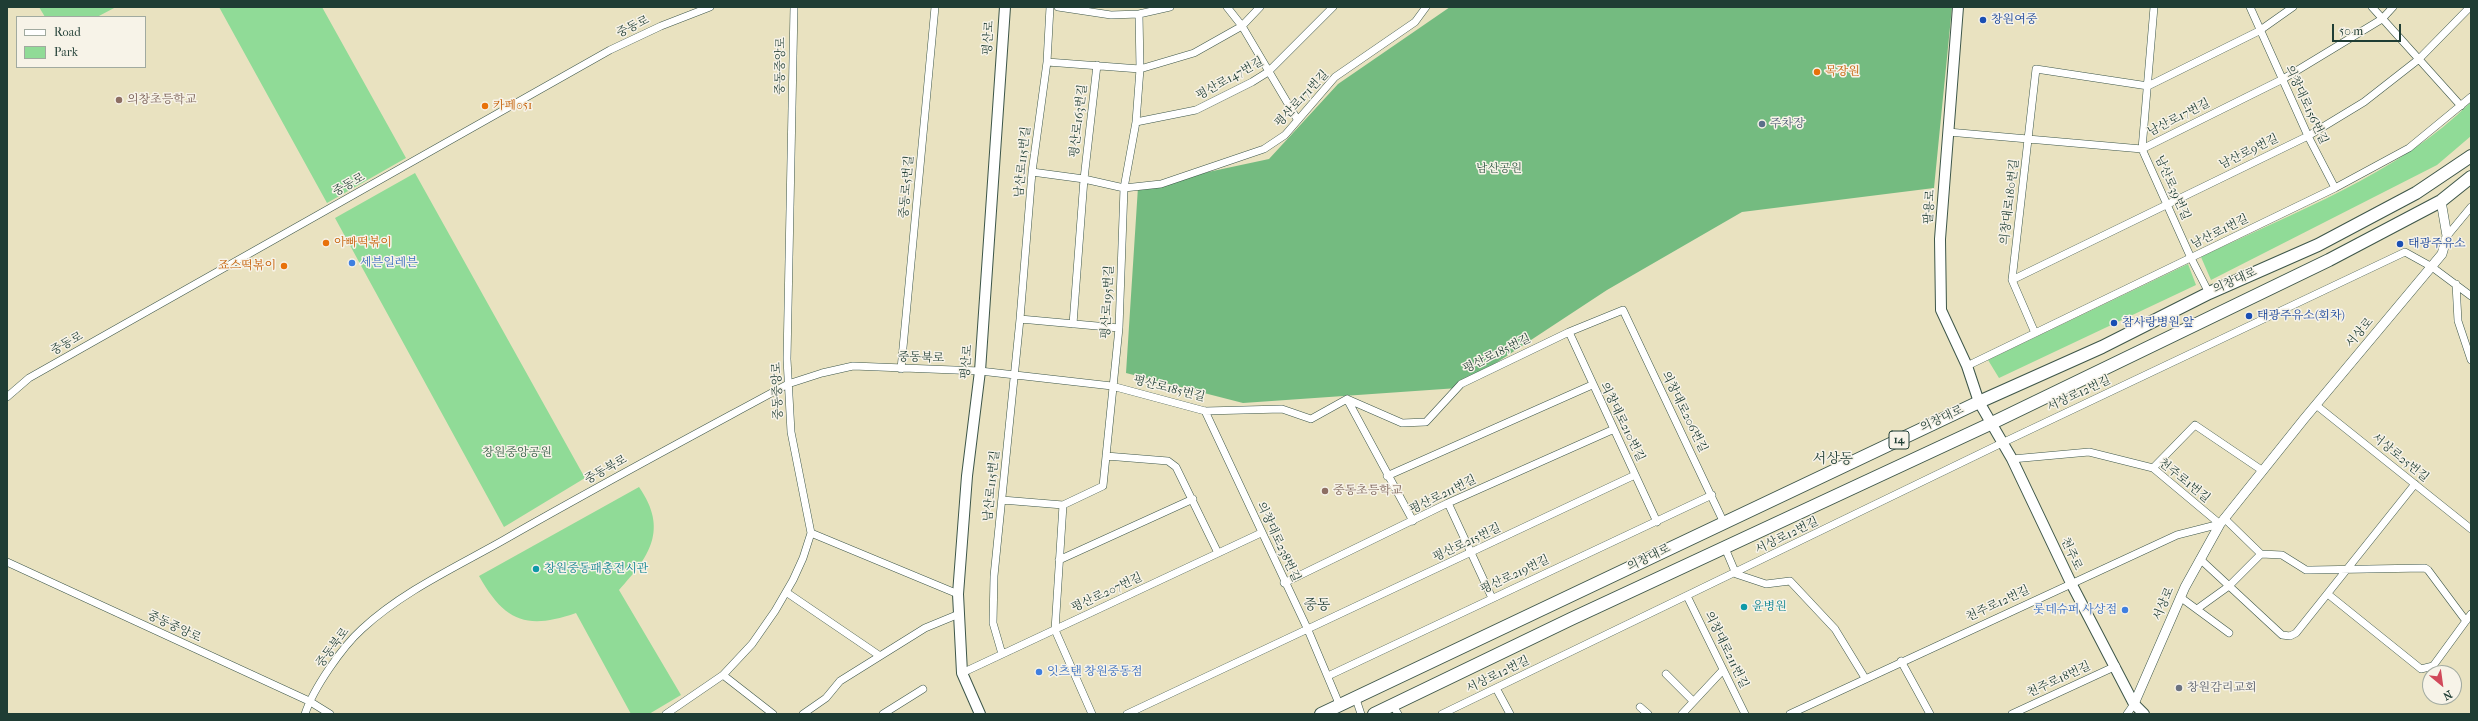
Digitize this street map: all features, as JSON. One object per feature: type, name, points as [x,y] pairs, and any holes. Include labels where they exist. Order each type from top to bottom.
[{"type":"main road","name":"평산로","points":[[980,714],[962,673],[958,594],[967,476],[980,371],[1005,7]]},
{"type":"main road","name":"팔용로","points":[[1958,7],[1940,239],[1941,310],[1966,366],[1979,402]]},
{"type":"main road","name":"의창대로","points":[[1321,714],[1356,699],[1724,522],[1979,402],[2102,347],[2209,293],[2318,245],[2416,193],[2471,156]]},
{"type":"main road","name":"의창대로","points":[[1374,714],[1395,709],[1725,548],[1990,424],[2329,260],[2441,201],[2471,177]]},
{"type":"main road","name":"천주로","points":[[1979,402],[1990,424],[2012,459],[2071,583],[2116,666],[2134,704],[2144,714]]},
{"type":"street","name":"중동로","points":[[7,397],[29,378],[610,50],[661,26],[710,7]]},
{"type":"street","name":"중동중앙로","points":[[666,714],[723,674],[752,644],[786,592],[803,558],[810,533],[791,432],[788,384],[788,239],[794,7]]},
{"type":"street","name":"중동로5번길","points":[[902,369],[935,7]]},
{"type":"street","name":"남산로115번길","points":[[1002,654],[993,623],[994,576],[1015,374],[1032,172],[1047,62],[1050,7]]},
{"type":"street","points":[[1058,7],[1111,15],[1139,14],[1170,7]]},
{"type":"street","points":[[1227,7],[1242,26],[1297,119]]},
{"type":"street","points":[[1047,62],[1140,69],[1194,53],[1242,26],[1260,7]]},
{"type":"street","name":"평산로147번길","points":[[1136,122],[1196,110],[1268,72],[1333,7]]},
{"type":"street","name":"평산로171번길","points":[[1032,172],[1084,179],[1124,188],[1160,184],[1264,150],[1285,134],[1335,77],[1415,22],[1426,7]]},
{"type":"street","name":"남산로39번길","points":[[2154,7],[2142,149],[2191,258],[2209,293]]},
{"type":"street","name":"의창대로156번길","points":[[2250,7],[2259,31],[2308,136],[2335,188]]},
{"type":"street","points":[[2148,86],[2259,31],[2293,7]]},
{"type":"street","points":[[2372,7],[2461,106]]},
{"type":"street","name":"남산로17번길","points":[[1948,132],[2142,149],[2282,79],[2382,19],[2393,7]]},
{"type":"street","name":"남산로9번길","points":[[2012,280],[2308,136],[2364,102],[2418,59],[2470,7]]},
{"type":"street","name":"평산로195번길","points":[[1063,505],[1103,486],[1118,328],[1124,188],[1136,122],[1140,69],[1139,14]]},
{"type":"street","name":"평산로163번길","points":[[1084,179],[1097,65]]},
{"type":"street","name":"의창대로180번길","points":[[2035,333],[2012,280],[2036,70],[2148,86]]},
{"type":"street","name":"남산로1번길","points":[[1966,366],[2335,188],[2409,148],[2461,106],[2471,96]]},
{"type":"street","points":[[1073,324],[1084,179]]},
{"type":"street","name":"서상로","points":[[2127,714],[2134,704],[2180,597],[2222,521],[2316,405],[2432,268],[2442,254],[2447,236],[2441,201]]},
{"type":"street","points":[[2447,236],[2471,207]]},
{"type":"street","name":"서상로12번길","points":[[1442,714],[1687,596],[1736,574],[2002,444],[2405,252],[2432,268]]},
{"type":"street","points":[[2432,268],[2471,296]]},
{"type":"street","points":[[2456,284],[2458,321],[2471,360]]},
{"type":"street","name":"평산로185번길","points":[[980,371],[1112,386],[1205,411],[1282,408],[1311,419],[1347,399],[1402,423],[1426,422],[1461,384],[1569,332],[1623,310]]},
{"type":"street","name":"의창대로206번길","points":[[1623,310],[1724,522]]},
{"type":"street","points":[[1020,319],[1118,328]]},
{"type":"street","name":"의창대로210번길","points":[[1569,332],[1612,430],[1657,522]]},
{"type":"street","name":"중동북로","points":[[305,714],[309,701],[331,667],[360,630],[395,602],[596,488],[788,384],[822,373],[854,366],[980,371]]},
{"type":"street","points":[[1387,476],[1592,385]]},
{"type":"street","points":[[1347,399],[1387,476],[1413,521]]},
{"type":"street","name":"서상로25번길","points":[[2316,405],[2470,526]]},
{"type":"street","name":"의창대로238번길","points":[[1205,411],[1284,583],[1308,630],[1340,706]]},
{"type":"street","points":[[2153,468],[2195,425],[2263,471]]},
{"type":"street","name":"평산로211번길","points":[[1284,583],[1448,503],[1612,430]]},
{"type":"street","name":"천주로1번길","points":[[2012,459],[2089,452],[2153,468],[2222,521],[2261,554]]},
{"type":"street","points":[[1106,456],[1168,461],[1180,472],[1218,553]]},
{"type":"street","name":"평산로215번길","points":[[1127,714],[1635,475]]},
{"type":"street","points":[[2200,559],[2282,635],[2290,636],[2296,633],[2329,595],[2415,484]]},
{"type":"street","name":"평산로219번길","points":[[1328,676],[1712,495]]},
{"type":"street","points":[[1059,560],[1192,499]]},
{"type":"street","points":[[1002,500],[1063,505],[1055,630],[1092,714]]},
{"type":"street","points":[[1448,503],[1492,598]]},
{"type":"street","name":"천주로12번길","points":[[1790,714],[1900,661],[2177,535],[2222,521]]},
{"type":"street","points":[[810,533],[958,594]]},
{"type":"street","name":"평산로207번길","points":[[962,673],[1261,533]]},
{"type":"street","points":[[1725,548],[1736,574],[1766,584],[1790,582],[1835,629],[1865,678]]},
{"type":"street","points":[[2197,609],[2229,586],[2261,554],[2282,555],[2306,570],[2428,570],[2466,621]]},
{"type":"street","name":"중동중앙로","points":[[7,562],[309,701],[330,714]]},
{"type":"street","points":[[786,592],[880,656]]},
{"type":"street","points":[[2329,595],[2421,668],[2427,669],[2433,666],[2471,614]]},
{"type":"street","name":"의창대로211번길","points":[[1687,596],[1745,714]]},
{"type":"street","points":[[2180,597],[2229,633]]},
{"type":"street","points":[[804,714],[823,701],[840,681],[925,628],[959,614]]},
{"type":"street","points":[[1900,661],[1930,714]]},
{"type":"street","name":"천주로18번길","points":[[2012,714],[2116,666]]},
{"type":"street","points":[[1682,714],[1723,670]]},
{"type":"street","points":[[723,674],[773,714]]},
{"type":"street","points":[[1666,674],[1693,701]]},
{"type":"street","points":[[883,714],[924,688]]},
{"type":"street","points":[[1496,688],[1510,714]]},
{"type":"street","points":[[1356,699],[1361,714]]},
{"type":"street","points":[[1640,707],[1648,714]]},
{"type":"green space","points":[[39,7],[116,7],[99,16],[44,16]]},
{"type":"green space","points":[[219,7],[322,7],[406,158],[327,203]]},
{"type":"green space","name":"남산공원","points":[[1450,7],[1952,7],[1934,188],[1742,212],[1607,290],[1458,388],[1243,403],[1126,373],[1138,187],[1269,159],[1338,84]]},
{"type":"green space","points":[[2471,102],[2471,136],[2437,165],[2211,280],[2201,257],[2307,208],[2378,171],[2442,128]]},
{"type":"green space","name":"창원중앙공원","points":[[415,173],[585,478],[504,527],[335,218]]},
{"type":"green space","points":[[2188,264],[2196,285],[1999,378],[1988,360]]},
{"type":"green space","points":[[639,487],[648,502],[653,517],[654,530],[652,542],[639,566],[619,590],[681,695],[649,714],[631,714],[576,613],[544,621],[531,621],[519,618],[498,604],[479,576]]},
{"type":"place","name":"창원여중","points":[[1983,20]]},
{"type":"place","name":"목장원","points":[[1817,72]]},
{"type":"place","name":"의창초등학교","points":[[119,100]]},
{"type":"place","name":"카페051","points":[[485,106]]},
{"type":"place","name":"주차장","points":[[1762,124]]},
{"type":"place","name":"아빠떡볶이","points":[[326,243]]},
{"type":"place","name":"태광주유소","points":[[2400,244]]},
{"type":"place","name":"세븐일레븐","points":[[352,263]]},
{"type":"place","name":"죠스떡볶이","points":[[284,266]]},
{"type":"place","name":"태광주유소(회차)","points":[[2249,316]]},
{"type":"place","name":"참사랑병원 앞","points":[[2114,323]]},
{"type":"place","name":"중동초등학교","points":[[1325,491]]},
{"type":"place","name":"창원중동패총전시관","points":[[536,569]]},
{"type":"place","name":"윤병원","points":[[1744,607]]},
{"type":"place","name":"롯데슈퍼 사상점","points":[[2125,610]]},
{"type":"place","name":"잇츠탠 창원중동점","points":[[1039,672]]},
{"type":"place","name":"창원감리교회","points":[[2179,688]]},
{"type":"district","name":"서상동","points":[[1833,460]]},
{"type":"district","name":"중동","points":[[1317,606]]}]
